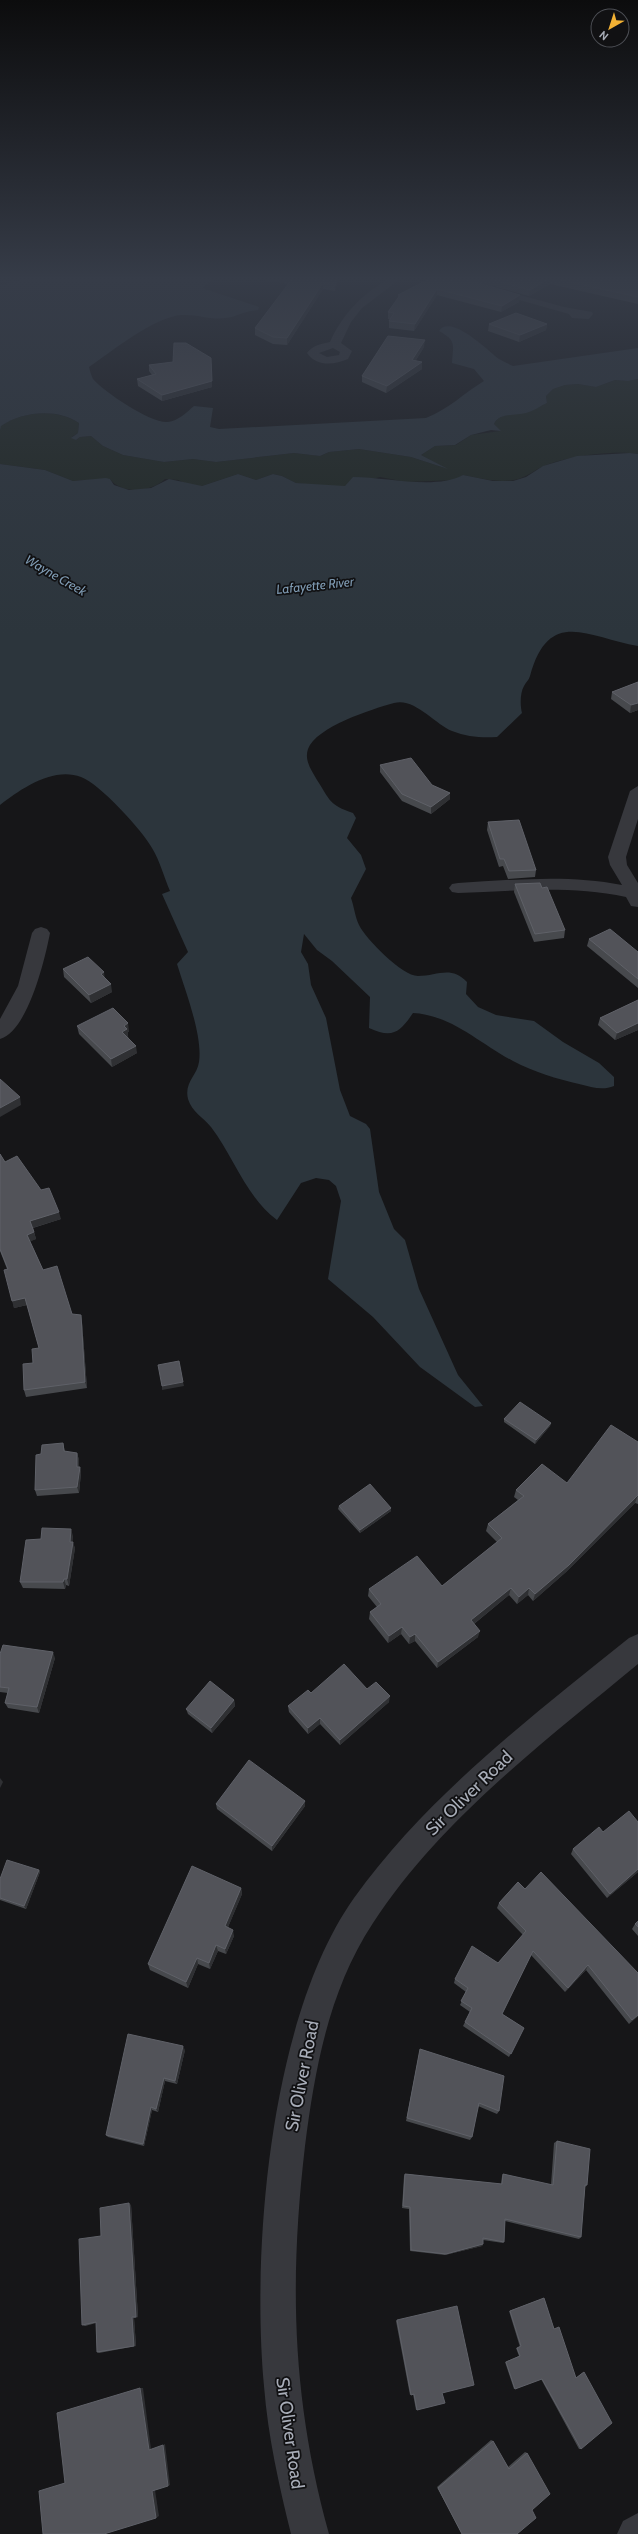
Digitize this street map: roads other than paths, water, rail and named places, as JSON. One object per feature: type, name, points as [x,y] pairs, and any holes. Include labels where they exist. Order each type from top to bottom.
[{"type":"street","points":[[635,898],[628,880],[616,861],[617,852],[622,845],[638,791]]},
{"type":"street","points":[[458,888],[583,884],[608,887],[635,898]]},
{"type":"street","points":[[0,1032],[13,1017],[26,993],[36,962],[42,933]]},
{"type":"street","name":"Sir Oliver Road","points":[[310,2534],[300,2502],[284,2410],[278,2299],[282,2196],[301,2063],[314,2014],[335,1959],[364,1910],[430,1828],[492,1768],[638,1647]]},
{"type":"water","points":[[0,397],[115,397],[140,413],[151,418],[168,422],[182,416],[194,406],[213,408],[210,427],[219,429],[426,418],[449,406],[461,397],[546,397],[547,403],[529,412],[508,415],[496,420],[494,424],[501,431],[491,430],[471,435],[455,445],[435,446],[421,455],[448,469],[411,457],[359,449],[329,452],[320,456],[294,453],[216,462],[193,459],[164,462],[123,455],[103,446],[91,436],[80,437],[76,440],[71,438],[78,433],[79,423],[70,418],[51,413],[40,413],[19,417],[1,426],[0,430]]},
{"type":"water","points":[[630,453],[638,454],[638,646],[573,632],[560,634],[548,641],[538,654],[530,677],[523,689],[521,699],[522,713],[497,737],[474,737],[452,731],[445,728],[417,707],[402,702],[359,714],[333,726],[313,741],[307,753],[308,762],[311,769],[331,801],[339,807],[353,813],[356,818],[347,838],[361,855],[366,869],[351,898],[359,925],[369,939],[385,956],[403,970],[418,976],[449,973],[461,977],[467,982],[466,994],[478,1007],[496,1015],[534,1021],[563,1042],[599,1063],[614,1077],[614,1086],[601,1088],[546,1075],[513,1061],[465,1031],[440,1019],[427,1015],[413,1013],[404,1025],[395,1032],[384,1033],[369,1028],[370,997],[332,961],[317,950],[304,934],[301,952],[308,964],[311,985],[326,1018],[340,1090],[350,1116],[366,1124],[370,1129],[379,1192],[394,1229],[405,1240],[419,1289],[458,1375],[483,1406],[475,1407],[420,1367],[373,1317],[328,1279],[341,1201],[336,1186],[329,1180],[316,1178],[301,1183],[277,1220],[266,1211],[257,1200],[211,1127],[190,1104],[187,1093],[189,1084],[198,1067],[200,1051],[196,1026],[177,964],[188,952],[162,894],[170,891],[160,864],[147,840],[120,808],[99,789],[89,781],[71,774],[60,774],[38,781],[17,792],[0,805],[0,464],[45,470],[73,481],[106,478],[110,479],[114,485],[129,490],[151,488],[169,479],[202,486],[238,474],[256,480],[273,474],[282,476],[296,483],[345,486],[353,477],[410,482],[439,482],[463,475],[493,481],[513,481],[526,477],[543,466],[577,456]]},
{"type":"water label","name":"Wayne Creek","points":[[56,575]]},
{"type":"water label","name":"Lafayette River","points":[[315,585]]}]
